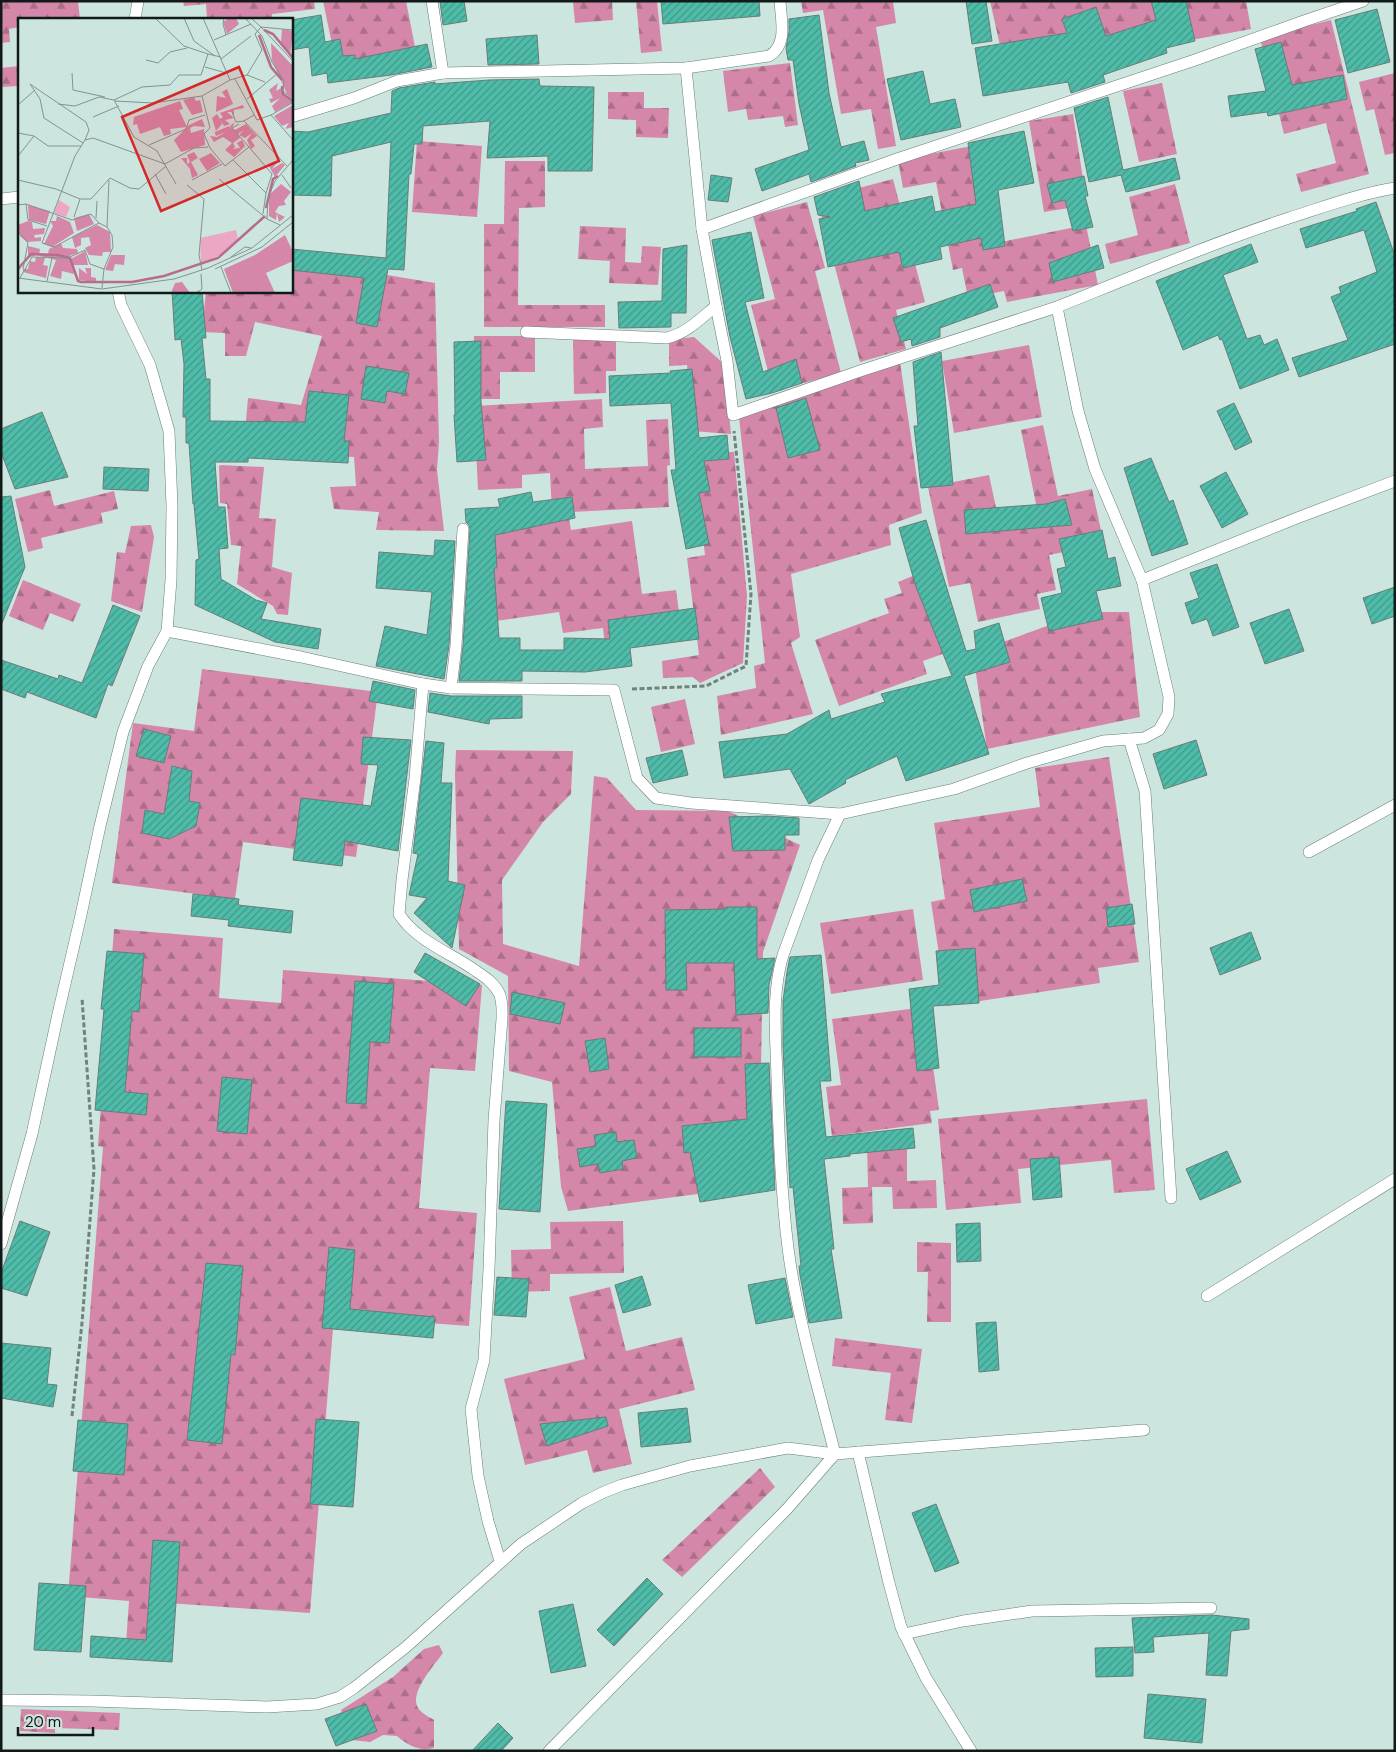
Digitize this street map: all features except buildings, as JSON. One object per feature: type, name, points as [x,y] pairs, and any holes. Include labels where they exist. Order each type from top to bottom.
[{"type":"lane","points":[[136,18],[138,1]]},
{"type":"lane","points":[[432,1],[443,73]]},
{"type":"lane","points":[[292,117],[354,98],[397,81],[443,73],[686,68],[769,56],[776,52],[782,37],[780,1]]},
{"type":"lane","points":[[702,229],[897,159],[1195,60],[1304,20],[1363,1]]},
{"type":"lane","points":[[686,68],[702,229],[727,361],[732,414],[1057,307],[1196,251],[1272,224],[1365,193],[1395,188]]},
{"type":"lane","points":[[1,200],[18,198]]},
{"type":"lane","points":[[1,1244],[32,1134],[82,915],[100,826],[123,732],[148,666],[167,632],[171,580],[172,506],[169,431],[150,365],[121,305],[118,292]]},
{"type":"lane","points":[[526,332],[667,338],[678,336],[686,331],[716,306]]},
{"type":"lane","points":[[167,632],[301,657],[422,684],[451,688],[614,690],[637,778],[656,798],[690,803],[840,814],[954,789],[1027,763],[1103,741],[1144,738],[1159,730],[1168,714],[1169,697],[1142,580],[1096,469],[1078,410],[1057,307]]},
{"type":"lane","points":[[1142,580],[1395,481]]},
{"type":"lane","points":[[451,688],[456,646],[463,529]]},
{"type":"lane","points":[[422,684],[416,778],[399,914],[412,931],[460,959],[488,979],[499,993],[502,1003],[502,1028],[491,1175],[489,1269],[484,1360],[471,1409],[478,1476],[488,1521],[500,1561]]},
{"type":"lane","points":[[1129,739],[1144,790],[1171,1198]]},
{"type":"lane","points":[[1309,852],[1395,805]]},
{"type":"lane","points":[[835,1454],[802,1324],[788,1249],[779,1146],[775,1005],[779,969],[783,955],[818,860],[840,814]]},
{"type":"lane","points":[[1207,1296],[1395,1179]]},
{"type":"lane","points":[[1,1700],[267,1707],[317,1704],[340,1697],[368,1678],[406,1647],[521,1544],[582,1503],[622,1485],[690,1466],[788,1448],[835,1454],[1144,1430]]},
{"type":"lane","points":[[858,1452],[889,1583],[904,1634],[926,1678],[970,1751]]},
{"type":"lane","points":[[549,1751],[787,1509],[835,1454]]},
{"type":"lane","points":[[904,1634],[963,1621],[1032,1612],[1211,1608]]},
{"type":"path","points":[[614,690],[706,686],[746,666],[751,594],[732,414]]},
{"type":"path","points":[[72,1416],[94,1170],[81,989]]},
{"type":"green space","points":[[1,1],[78,1],[80,18],[18,18],[18,27],[9,29],[10,42],[1,43]]},
{"type":"green space","points":[[183,1],[314,1],[315,9],[272,14],[272,18],[207,18],[206,4],[184,6]]},
{"type":"green space","points":[[323,1],[406,1],[416,52],[337,68]]},
{"type":"green space","points":[[612,1],[613,20],[575,23],[573,2]]},
{"type":"green space","points":[[636,1],[657,1],[662,51],[641,53]]},
{"type":"green space","points":[[801,1],[893,1],[896,23],[876,27],[896,146],[878,149],[871,109],[841,114],[823,10],[803,13]]},
{"type":"green space","points":[[990,1],[1165,1],[1174,41],[1001,50]]},
{"type":"green space","points":[[1179,1],[1246,1],[1251,29],[1186,41]]},
{"type":"green space","points":[[1331,20],[1369,174],[1301,192],[1296,174],[1336,163],[1326,123],[1284,134],[1260,38]]},
{"type":"green space","points":[[790,63],[798,125],[785,127],[783,116],[748,120],[746,109],[728,112],[723,71]]},
{"type":"green space","points":[[18,66],[18,86],[1,87],[1,68]]},
{"type":"green space","points":[[1395,73],[1395,153],[1385,155],[1374,109],[1366,111],[1359,82]]},
{"type":"green space","points":[[1162,83],[1177,154],[1139,162],[1123,91]]},
{"type":"green space","points":[[608,92],[644,92],[644,108],[669,108],[668,138],[636,137],[636,120],[608,119]]},
{"type":"green space","points":[[1073,114],[1087,205],[1044,212],[1029,121]]},
{"type":"green space","points":[[417,141],[482,146],[477,217],[412,212]]},
{"type":"green space","points":[[972,146],[991,244],[1086,225],[1098,285],[1007,302],[1004,291],[968,298],[962,268],[953,270],[936,182],[903,188],[898,160]]},
{"type":"green space","points":[[505,161],[545,161],[545,207],[519,208],[518,305],[605,305],[605,327],[484,327],[484,224],[504,224]]},
{"type":"green space","points":[[893,179],[925,302],[896,310],[906,349],[860,362],[817,199]]},
{"type":"green space","points":[[1175,184],[1190,243],[1110,264],[1105,244],[1138,235],[1129,197]]},
{"type":"green space","points":[[807,202],[825,268],[815,271],[841,373],[773,391],[751,305],[775,299],[753,216]]},
{"type":"green space","points":[[580,226],[626,228],[625,262],[641,263],[642,246],[661,247],[658,285],[609,283],[610,261],[578,259]]},
{"type":"green space","points":[[292,259],[435,283],[439,442],[437,470],[444,531],[376,530],[379,512],[334,509],[330,487],[356,486],[354,457],[303,454],[245,432],[248,398],[301,405],[322,336],[255,322],[246,356],[225,356],[225,333],[202,332],[206,292],[292,292]]},
{"type":"green space","points":[[474,336],[535,336],[535,372],[500,372],[500,399],[474,399]]},
{"type":"green space","points":[[694,337],[724,364],[731,434],[692,431],[687,365],[669,366],[669,340]]},
{"type":"green space","points":[[573,340],[616,340],[616,371],[606,371],[606,393],[574,394]]},
{"type":"green space","points":[[1029,345],[1042,417],[954,433],[942,361]]},
{"type":"green space","points":[[900,362],[922,513],[889,525],[891,545],[791,574],[800,637],[791,643],[813,714],[721,735],[717,696],[756,688],[754,666],[765,663],[739,417]]},
{"type":"green space","points":[[602,399],[603,427],[584,429],[585,469],[648,466],[646,420],[668,419],[670,465],[667,466],[669,507],[552,513],[550,473],[522,475],[522,488],[478,490],[474,406]]},
{"type":"green space","points":[[1043,425],[1058,496],[1092,489],[1104,544],[1049,555],[1056,590],[1037,594],[1040,609],[978,622],[970,583],[949,587],[928,487],[989,475],[998,517],[1037,509],[1021,430]]},
{"type":"green space","points":[[734,452],[747,596],[743,663],[700,683],[693,677],[663,678],[662,661],[699,655],[687,558],[705,555],[693,453]]},
{"type":"green space","points":[[219,466],[264,467],[259,518],[276,519],[272,567],[292,573],[288,615],[277,614],[273,606],[237,584],[241,546],[231,545],[227,504],[220,503]]},
{"type":"green space","points":[[50,490],[54,506],[114,491],[118,509],[101,513],[103,523],[41,538],[43,548],[28,552],[15,499]]},
{"type":"green space","points":[[569,518],[571,530],[632,521],[642,594],[676,590],[682,634],[605,645],[603,628],[563,633],[559,612],[495,621],[482,530]]},
{"type":"green space","points":[[151,525],[154,537],[142,612],[111,601],[117,552],[125,553],[131,526]]},
{"type":"green space","points":[[920,573],[948,652],[923,661],[927,674],[839,706],[815,640],[889,613],[884,599],[902,593],[898,582]]},
{"type":"green space","points":[[23,580],[81,604],[73,622],[50,613],[43,630],[9,616]]},
{"type":"green space","points":[[1085,612],[1129,612],[1140,717],[987,749],[973,653]]},
{"type":"green space","points":[[202,669],[378,692],[356,857],[243,842],[235,899],[112,883],[133,723],[194,731]]},
{"type":"green space","points":[[685,699],[695,744],[661,752],[651,707]]},
{"type":"green space","points":[[456,750],[573,751],[571,794],[543,822],[502,880],[503,944],[579,966],[594,776],[607,778],[636,810],[728,811],[800,845],[763,952],[759,1186],[568,1211],[561,1187],[552,1082],[509,1071],[508,976],[459,949]]},
{"type":"green space","points":[[1109,757],[1139,962],[1098,968],[1100,983],[947,1006],[931,902],[945,899],[934,823],[1040,807],[1035,768]]},
{"type":"green space","points":[[913,909],[923,980],[831,994],[820,923]]},
{"type":"green space","points":[[114,929],[223,938],[219,998],[281,1003],[283,970],[482,985],[475,1071],[430,1068],[419,1208],[477,1213],[469,1326],[334,1316],[310,1613],[168,1603],[165,1647],[126,1644],[129,1601],[68,1596],[103,1147],[98,1146]]},
{"type":"green space","points":[[925,1007],[939,1110],[930,1111],[932,1123],[832,1136],[826,1087],[841,1085],[832,1019]]},
{"type":"green space","points":[[1147,1099],[1155,1190],[1114,1193],[1111,1160],[1018,1169],[1021,1203],[946,1210],[938,1119]]},
{"type":"green space","points":[[907,1143],[907,1181],[936,1180],[937,1208],[893,1209],[892,1187],[872,1187],[873,1223],[843,1224],[842,1188],[868,1187],[867,1144]]},
{"type":"green space","points":[[623,1221],[624,1273],[550,1274],[550,1291],[512,1292],[511,1250],[551,1249],[550,1222]]},
{"type":"green space","points":[[917,1242],[951,1243],[951,1322],[927,1322],[928,1272],[917,1272]]},
{"type":"green space","points":[[610,1287],[626,1351],[682,1337],[695,1390],[619,1409],[632,1464],[593,1473],[587,1450],[525,1465],[504,1379],[585,1359],[569,1297]]},
{"type":"green space","points":[[835,1338],[922,1349],[912,1423],[885,1420],[891,1373],[832,1366]]},
{"type":"green space","points":[[760,1468],[775,1487],[682,1577],[662,1560]]},
{"type":"green space","points":[[439,1645],[443,1653],[424,1679],[417,1694],[416,1702],[419,1710],[434,1720],[434,1748],[414,1747],[397,1736],[383,1735],[370,1742],[352,1740],[341,1710],[393,1677],[424,1649]]},
{"type":"green space","points":[[21,1709],[120,1713],[119,1730],[55,1728],[55,1733],[20,1731]]}]
